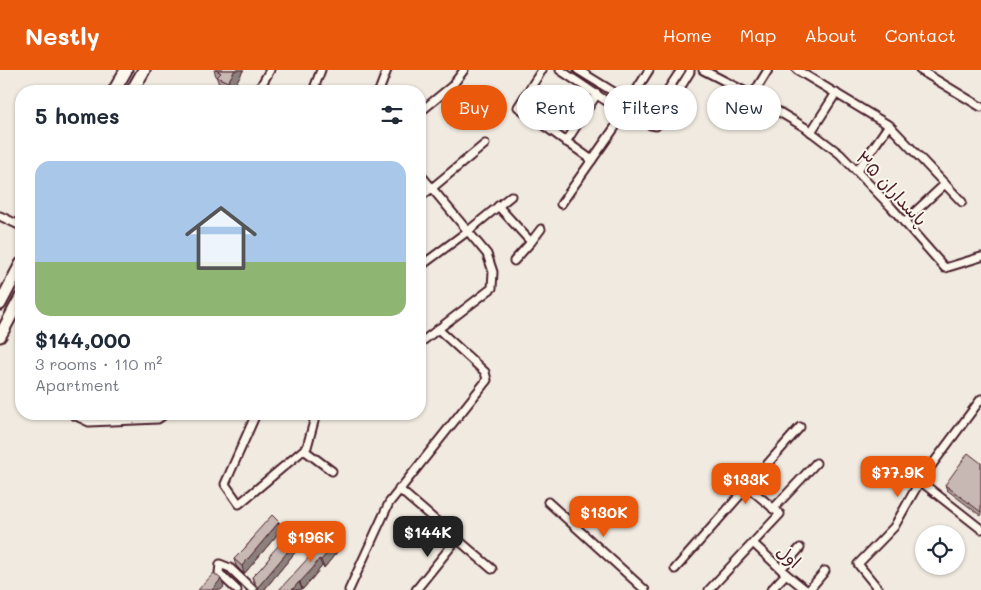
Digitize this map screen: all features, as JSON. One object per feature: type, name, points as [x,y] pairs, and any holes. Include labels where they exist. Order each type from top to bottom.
[{"type":"main road","points":[[117,85],[126,70]]},
{"type":"main road","points":[[135,85],[144,70]]},
{"type":"main road","points":[[0,304],[15,275]]},
{"type":"main road","points":[[0,336],[15,308]]},
{"type":"street","points":[[261,85],[270,70]]},
{"type":"street","points":[[315,85],[321,70]]},
{"type":"street","points":[[381,85],[387,70]]},
{"type":"street","points":[[426,107],[452,86],[464,70]]},
{"type":"street","points":[[542,70],[518,107],[592,160]]},
{"type":"street","points":[[560,70],[604,98]]},
{"type":"street","points":[[578,70],[604,86]]},
{"type":"street","points":[[640,85],[649,70]]},
{"type":"street","points":[[671,85],[681,70]]},
{"type":"street","points":[[682,85],[690,70]]},
{"type":"street","name":"پاسداران ۳۵","points":[[704,70],[732,85]]},
{"type":"street","points":[[759,85],[768,70]]},
{"type":"street","points":[[798,70],[889,126],[962,202]]},
{"type":"street","points":[[920,70],[981,107]]},
{"type":"street","points":[[811,132],[836,93]]},
{"type":"street","points":[[566,142],[598,94]]},
{"type":"street","name":"پاسداران ۳۵","points":[[781,114],[811,132],[840,154],[945,268],[981,257]]},
{"type":"street","points":[[857,171],[889,126]]},
{"type":"street","points":[[561,204],[613,130]]},
{"type":"street","points":[[426,192],[484,144]]},
{"type":"street","points":[[426,181],[487,254],[493,272],[492,288],[426,338]]},
{"type":"street","points":[[904,222],[945,184]]},
{"type":"street","points":[[426,262],[511,196]]},
{"type":"street","points":[[498,206],[531,242]]},
{"type":"street","points":[[0,216],[15,223]]},
{"type":"street","points":[[514,261],[541,229]]},
{"type":"street","points":[[349,590],[389,503],[487,380],[485,372],[438,329]]},
{"type":"street","points":[[879,590],[858,564],[894,527],[920,481],[981,399]]},
{"type":"street","points":[[84,420],[88,422],[135,420]]},
{"type":"street","points":[[254,420],[225,484],[238,504],[307,447],[314,420]]},
{"type":"street","points":[[675,569],[800,426]]},
{"type":"street","points":[[304,450],[332,471]]},
{"type":"street","points":[[773,509],[816,463]]},
{"type":"street","points":[[920,481],[981,529]]},
{"type":"street","points":[[709,590],[780,514],[748,487]]},
{"type":"street","points":[[399,490],[492,569]]},
{"type":"street","points":[[548,502],[645,590]]},
{"type":"street","points":[[416,590],[457,539]]},
{"type":"street","name":"اول","points":[[753,543],[784,572],[807,590]]},
{"type":"street","points":[[771,590],[800,548]]},
{"type":"street","points":[[237,590],[219,573],[220,564],[230,568],[253,590]]},
{"type":"street","points":[[807,590],[825,571]]},
{"type":"building","points":[[216,70],[235,70],[228,82],[217,77],[221,73]]},
{"type":"building","points":[[968,453],[981,463],[981,512],[945,485]]},
{"type":"building","points":[[272,515],[279,522],[242,566],[234,559]]},
{"type":"building","points":[[331,533],[339,540],[321,560],[319,559],[292,590],[279,590]]},
{"type":"building","points":[[287,536],[295,543],[258,587],[252,577]]},
{"type":"building","points":[[214,573],[221,579],[212,590],[198,590]]}]
